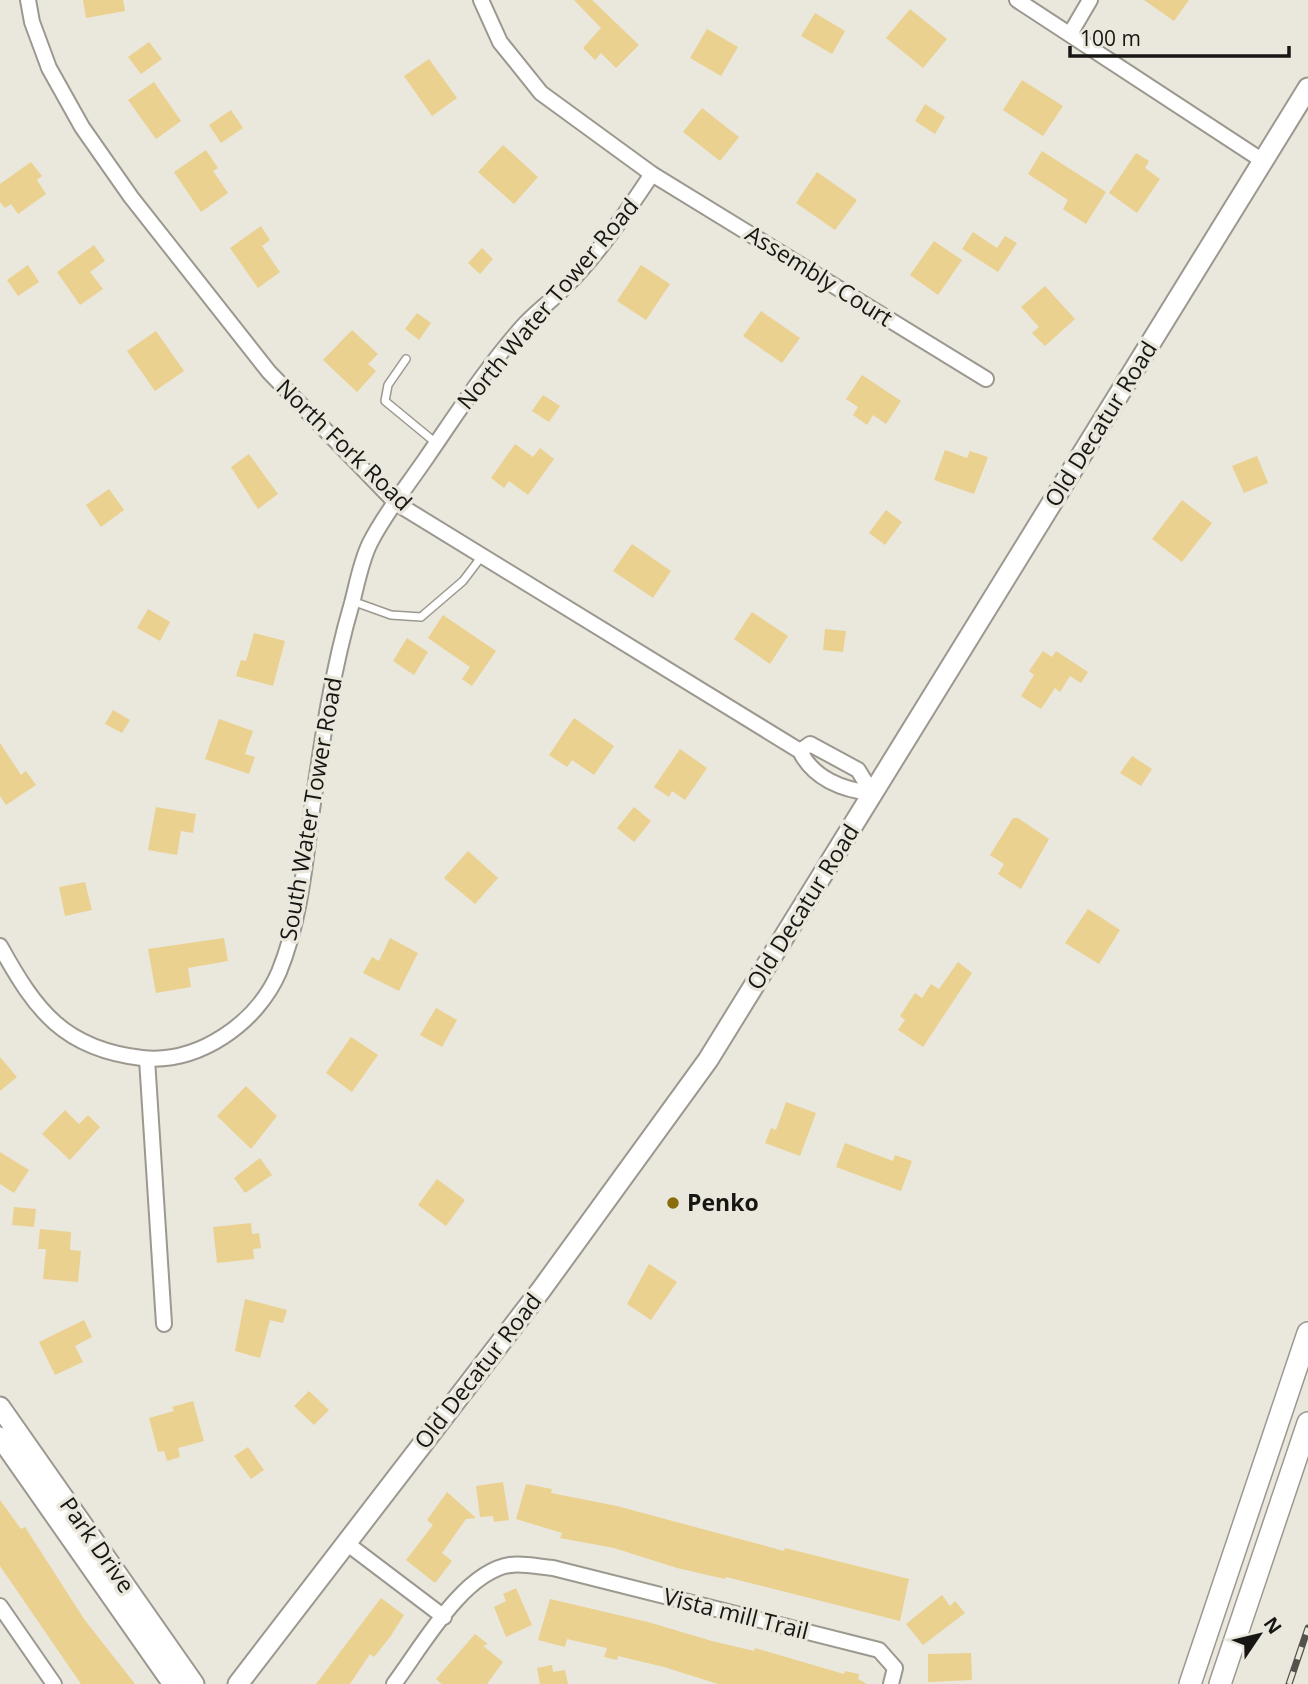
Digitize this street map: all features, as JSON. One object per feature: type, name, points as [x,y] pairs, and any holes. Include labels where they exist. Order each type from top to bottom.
[{"type":"main road","points":[[1190,1684],[1308,1333]]},
{"type":"main road","points":[[1220,1684],[1308,1423]]},
{"type":"street","name":"North Fork Road","points":[[28,0],[32,22],[49,68],[82,127],[131,197],[269,372],[396,503],[800,751],[808,767],[848,790],[872,793]]},
{"type":"street","name":"Assembly Court","points":[[481,0],[500,42],[541,93],[652,174],[986,379]]},
{"type":"street","points":[[1017,0],[1263,161]]},
{"type":"street","points":[[1069,34],[1090,0]]},
{"type":"street","name":"Old Decatur Road","points":[[238,1684],[541,1290],[667,1119],[800,914],[1308,88]]},
{"type":"street","name":"North Water Tower Road","points":[[396,503],[482,375],[527,322],[566,287],[595,254],[652,174]]},
{"type":"street","name":"South Water Tower Road","points":[[0,946],[32,997],[51,1020],[72,1036],[100,1051],[147,1059],[197,1051],[237,1028],[260,1003],[278,973],[295,923],[321,744],[352,601],[370,544],[396,503]]},
{"type":"street","name":"North Fork Road","points":[[800,751],[810,744],[858,770],[872,793]]},
{"type":"street","points":[[147,1059],[164,1325]]},
{"type":"street","name":"Park Drive","points":[[0,1406],[194,1684]]},
{"type":"street","name":"Park Drive","points":[[0,1437],[173,1684]]},
{"type":"street","points":[[345,1542],[444,1617],[394,1684]]},
{"type":"street","name":"Vista mill Trail","points":[[444,1617],[472,1584],[498,1568],[511,1565],[553,1568],[879,1650],[895,1668],[891,1684]]},
{"type":"street","points":[[0,1606],[54,1684]]},
{"type":"lane","points":[[406,359],[388,385],[385,401],[436,443]]},
{"type":"lane","points":[[352,601],[391,615],[421,617],[463,581],[482,556]]},
{"type":"building","points":[[83,0],[123,0],[125,11],[86,18]]},
{"type":"building","points":[[574,0],[592,0],[639,45],[616,68],[601,53],[595,60],[583,48],[601,28]]},
{"type":"building","points":[[1144,0],[1189,0],[1174,21]]},
{"type":"building","points":[[910,9],[947,39],[923,68],[886,38]]},
{"type":"building","points":[[815,13],[845,31],[832,54],[801,36]]},
{"type":"building","points":[[707,29],[738,47],[721,76],[690,58]]},
{"type":"building","points":[[149,42],[162,59],[141,74],[128,57]]},
{"type":"building","points":[[429,59],[457,98],[432,116],[404,76]]},
{"type":"building","points":[[1022,80],[1063,106],[1043,136],[1003,110]]},
{"type":"building","points":[[154,82],[181,121],[156,139],[128,100]]},
{"type":"building","points":[[925,104],[945,117],[935,134],[915,121]]},
{"type":"building","points":[[702,108],[739,137],[720,161],[683,132]]},
{"type":"building","points":[[231,110],[243,128],[221,143],[209,125]]},
{"type":"building","points":[[503,145],[538,177],[514,204],[478,172]]},
{"type":"building","points":[[206,150],[218,168],[213,171],[228,193],[201,212],[174,172]]},
{"type":"building","points":[[1042,151],[1106,192],[1086,224],[1063,209],[1068,200],[1028,174]]},
{"type":"building","points":[[1136,153],[1149,161],[1145,168],[1160,179],[1137,213],[1109,193]]},
{"type":"building","points":[[31,162],[42,176],[37,180],[46,194],[18,214],[11,204],[5,208],[0,202],[0,184]]},
{"type":"building","points":[[817,172],[857,200],[835,230],[796,203]]},
{"type":"building","points":[[261,226],[270,240],[262,246],[280,272],[258,288],[230,248]]},
{"type":"building","points":[[973,232],[997,248],[1005,236],[1017,243],[998,272],[962,249]]},
{"type":"building","points":[[934,241],[962,260],[938,295],[910,275]]},
{"type":"building","points":[[94,245],[105,261],[90,272],[103,289],[80,305],[57,272]]},
{"type":"building","points":[[482,248],[493,259],[480,274],[468,263]]},
{"type":"building","points":[[28,265],[39,282],[18,296],[7,280]]},
{"type":"building","points":[[641,265],[670,284],[646,320],[617,301]]},
{"type":"building","points":[[1045,286],[1075,319],[1045,346],[1032,333],[1039,327],[1021,307]]},
{"type":"building","points":[[761,311],[800,338],[782,363],[743,336]]},
{"type":"building","points":[[417,313],[431,323],[419,340],[405,329]]},
{"type":"building","points":[[352,330],[378,354],[368,364],[376,371],[357,392],[323,360]]},
{"type":"building","points":[[156,331],[184,371],[155,391],[127,351]]},
{"type":"building","points":[[862,375],[901,401],[886,424],[873,415],[867,425],[853,415],[858,407],[846,399]]},
{"type":"building","points":[[543,395],[560,406],[549,422],[532,411]]},
{"type":"building","points":[[515,444],[533,457],[540,448],[554,459],[528,495],[509,481],[504,488],[491,478]]},
{"type":"building","points":[[945,450],[967,458],[970,451],[988,457],[974,494],[934,480]]},
{"type":"building","points":[[249,454],[278,494],[258,509],[231,467]]},
{"type":"building","points":[[1257,456],[1268,483],[1244,493],[1232,466]]},
{"type":"building","points":[[109,489],[124,510],[101,527],[86,505]]},
{"type":"building","points":[[1182,500],[1212,523],[1182,562],[1152,539]]},
{"type":"building","points":[[886,510],[902,522],[885,545],[869,533]]},
{"type":"building","points":[[632,544],[671,571],[653,598],[613,571]]},
{"type":"building","points":[[148,609],[170,622],[160,641],[137,628]]},
{"type":"building","points":[[752,612],[788,636],[770,664],[734,639]]},
{"type":"building","points":[[443,615],[496,651],[472,686],[462,679],[470,667],[428,638]]},
{"type":"building","points":[[825,629],[846,631],[843,652],[823,650]]},
{"type":"building","points":[[254,633],[285,641],[273,686],[236,676],[241,660],[246,661]]},
{"type":"building","points":[[407,638],[428,652],[414,675],[393,661]]},
{"type":"building","points":[[1043,651],[1052,657],[1056,651],[1088,672],[1081,683],[1070,676],[1060,692],[1055,688],[1041,709],[1021,696],[1034,675],[1029,671]]},
{"type":"building","points":[[113,710],[130,720],[122,733],[105,724]]},
{"type":"building","points":[[574,718],[614,746],[594,775],[572,760],[567,767],[549,755]]},
{"type":"building","points":[[219,719],[253,731],[245,754],[255,757],[249,774],[205,759]]},
{"type":"building","points":[[0,743],[21,775],[26,771],[36,785],[6,805],[0,796]]},
{"type":"building","points":[[680,749],[707,768],[685,800],[672,791],[669,797],[654,787]]},
{"type":"building","points":[[1132,756],[1152,769],[1141,786],[1120,773]]},
{"type":"building","points":[[156,807],[196,814],[193,833],[181,831],[177,855],[148,850]]},
{"type":"building","points":[[634,807],[651,821],[634,842],[617,828]]},
{"type":"building","points":[[1013,818],[1018,818],[1049,839],[1021,889],[998,874],[1004,864],[990,855]]},
{"type":"building","points":[[468,851],[498,878],[475,904],[444,878]]},
{"type":"building","points":[[85,882],[92,910],[65,916],[59,887]]},
{"type":"building","points":[[1088,909],[1120,930],[1099,964],[1065,943]]},
{"type":"building","points":[[224,938],[228,961],[188,968],[191,987],[156,993],[148,949]]},
{"type":"building","points":[[390,938],[418,953],[399,991],[363,973],[372,957],[379,961]]},
{"type":"building","points":[[958,962],[972,973],[923,1047],[898,1030],[905,1020],[900,1016],[915,993],[922,998],[931,984],[939,989]]},
{"type":"building","points":[[436,1008],[457,1020],[442,1047],[420,1035]]},
{"type":"building","points":[[351,1037],[378,1055],[352,1092],[326,1073]]},
{"type":"building","points":[[0,1057],[17,1077],[0,1091]]},
{"type":"building","points":[[246,1086],[277,1116],[251,1149],[217,1116]]},
{"type":"building","points":[[786,1102],[816,1113],[800,1156],[765,1143],[771,1128],[776,1130]]},
{"type":"building","points":[[65,1110],[79,1124],[88,1115],[100,1127],[70,1160],[42,1134]]},
{"type":"building","points":[[845,1143],[893,1161],[895,1155],[912,1161],[901,1191],[836,1167]]},
{"type":"building","points":[[0,1152],[29,1170],[14,1193],[0,1184]]},
{"type":"building","points":[[260,1158],[272,1175],[245,1193],[234,1178]]},
{"type":"building","points":[[437,1179],[465,1200],[446,1226],[418,1205]]},
{"type":"building","points":[[14,1207],[36,1209],[34,1227],[12,1225]]},
{"type":"building","points":[[251,1223],[252,1234],[259,1233],[261,1248],[253,1249],[254,1259],[217,1263],[213,1227]]},
{"type":"building","points":[[40,1229],[71,1232],[70,1250],[81,1251],[78,1282],[43,1279],[46,1249],[38,1249]]},
{"type":"building","points":[[649,1264],[677,1282],[651,1320],[627,1304]]},
{"type":"building","points":[[245,1299],[287,1310],[283,1323],[270,1320],[260,1358],[235,1351]]},
{"type":"building","points":[[84,1320],[92,1337],[75,1346],[83,1362],[55,1375],[39,1342]]},
{"type":"building","points":[[309,1391],[329,1410],[314,1425],[294,1406]]},
{"type":"building","points":[[193,1401],[204,1441],[178,1448],[180,1457],[167,1461],[164,1451],[158,1452],[149,1418],[174,1411],[172,1407]]},
{"type":"building","points":[[248,1447],[264,1470],[251,1479],[234,1456]]},
{"type":"building","points":[[503,1482],[509,1520],[494,1522],[493,1516],[480,1517],[476,1486]]},
{"type":"building","points":[[526,1484],[552,1489],[551,1493],[617,1506],[784,1551],[785,1548],[909,1579],[900,1621],[726,1577],[725,1579],[677,1568],[614,1548],[560,1538],[562,1533],[516,1519]]},
{"type":"building","points":[[447,1492],[476,1518],[466,1519],[442,1553],[452,1561],[435,1583],[406,1560],[433,1525],[427,1520]]},
{"type":"building","points":[[0,1500],[21,1529],[25,1527],[84,1619],[135,1684],[81,1684],[0,1566]]},
{"type":"building","points":[[516,1588],[532,1625],[506,1637],[494,1607],[506,1601],[503,1594]]},
{"type":"building","points":[[942,1595],[950,1606],[955,1601],[965,1613],[923,1645],[906,1624]]},
{"type":"building","points":[[381,1598],[404,1615],[390,1637],[374,1657],[370,1654],[350,1684],[316,1684]]},
{"type":"building","points":[[550,1599],[648,1622],[712,1641],[754,1651],[755,1648],[844,1674],[845,1671],[859,1674],[858,1679],[867,1684],[718,1684],[618,1656],[617,1660],[604,1657],[607,1648],[567,1639],[565,1647],[538,1640]]},
{"type":"building","points":[[475,1634],[488,1644],[483,1646],[503,1662],[487,1684],[442,1684],[436,1679]]},
{"type":"building","points":[[971,1653],[972,1680],[928,1682],[928,1654]]},
{"type":"building","points":[[552,1665],[553,1672],[565,1670],[568,1684],[540,1684],[537,1668]]},
{"type":"railway","points":[[1289,1684],[1308,1628]]},
{"type":"place","name":"Penko","points":[[673,1203]]}]
